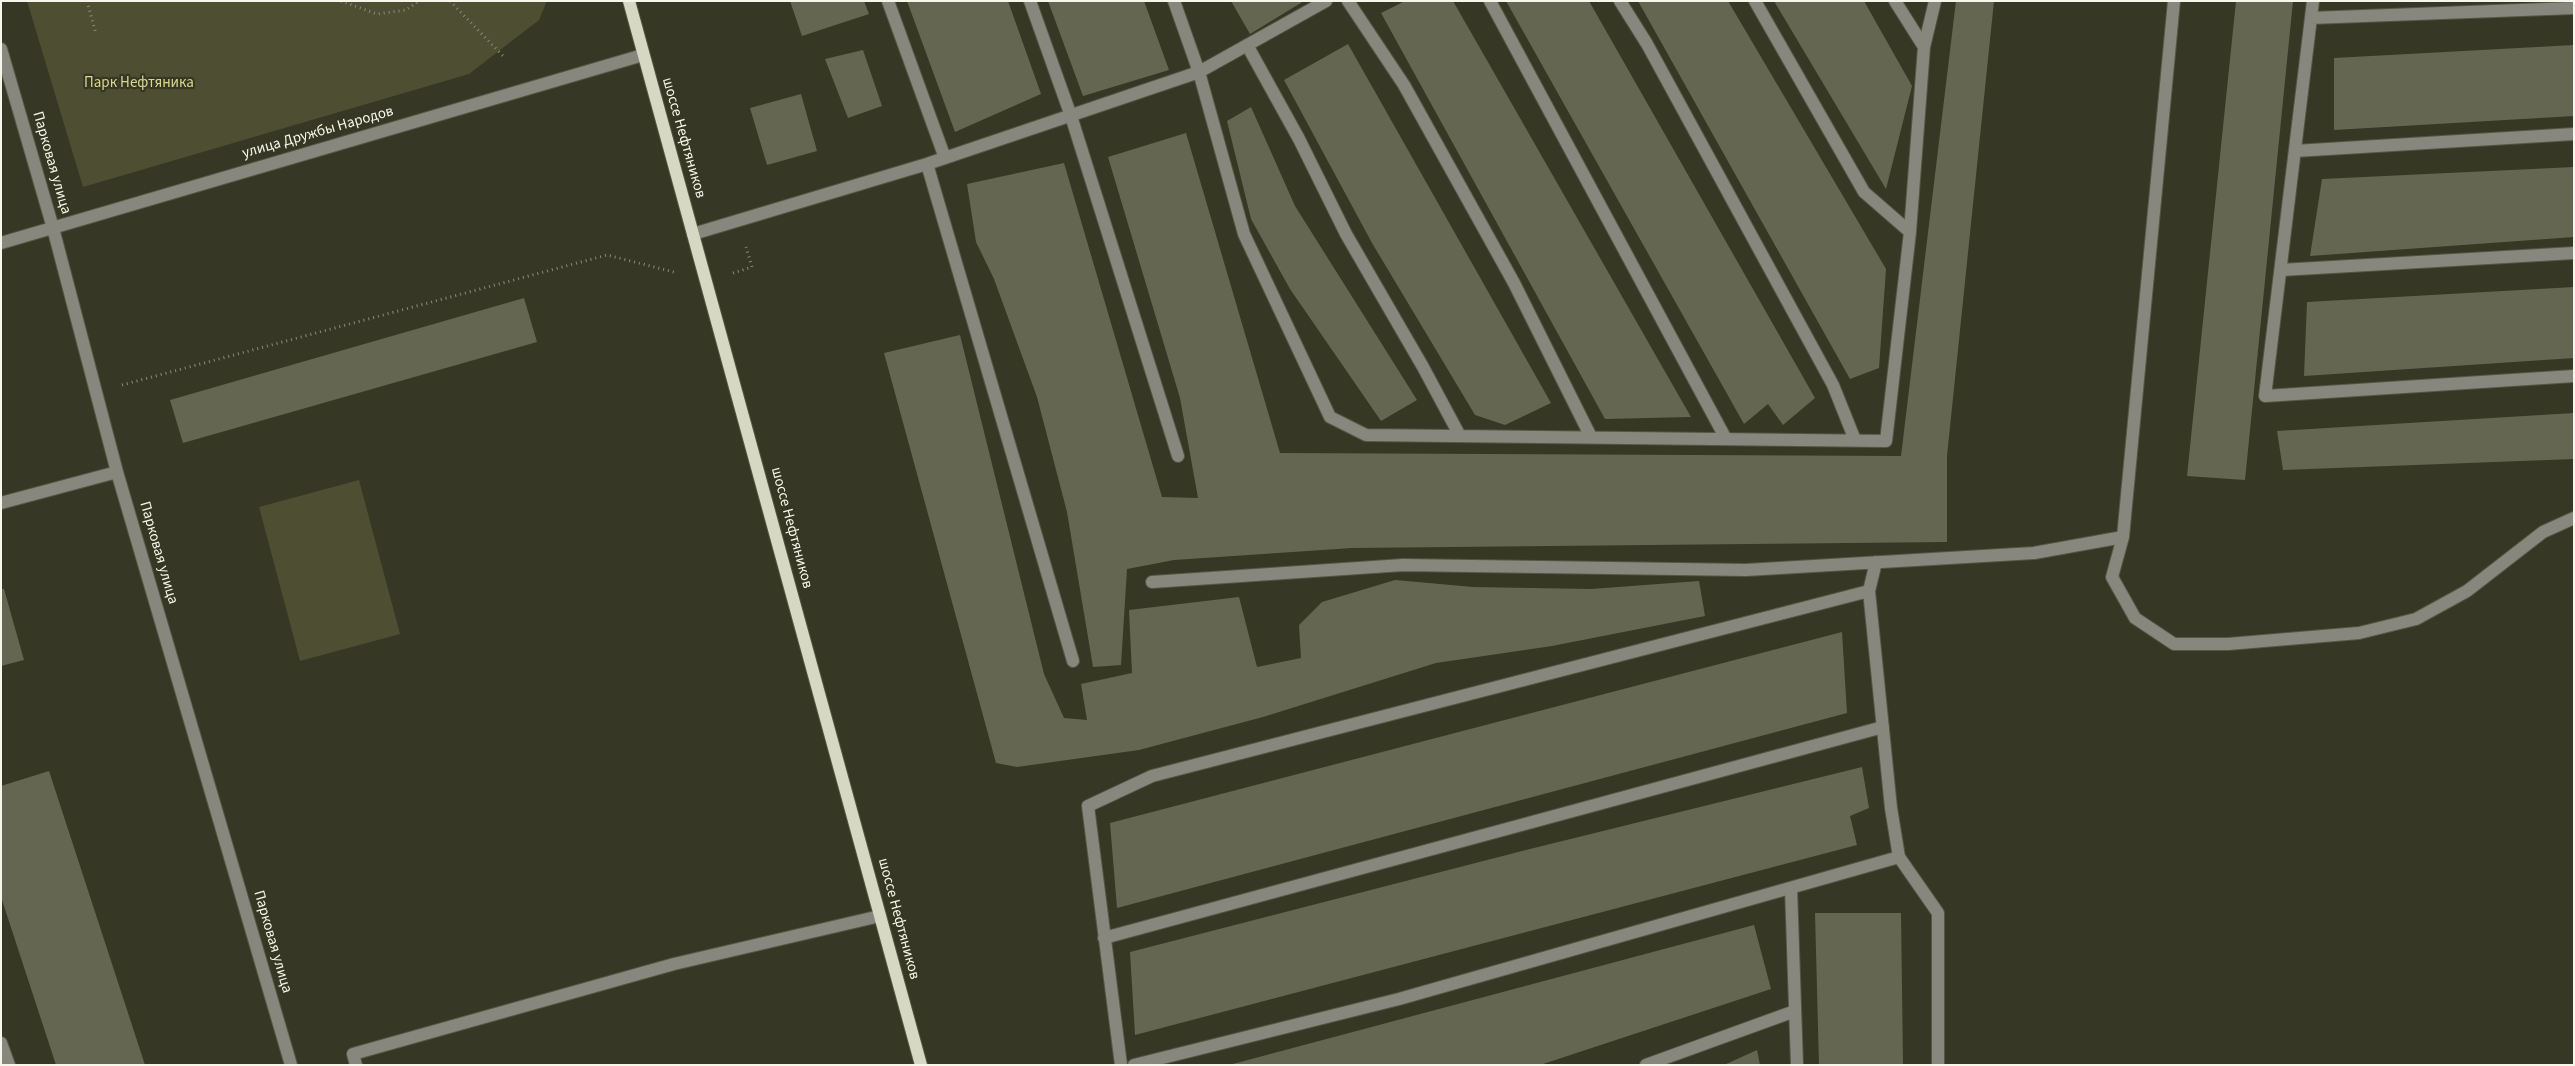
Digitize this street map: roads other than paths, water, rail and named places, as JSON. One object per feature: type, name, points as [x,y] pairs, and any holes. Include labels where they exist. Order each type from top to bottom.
[{"type":"main road","name":"шоссе Нефтяников","points":[[628,1],[707,280],[921,1065]]},
{"type":"street","points":[[888,1],[945,158]]},
{"type":"street","points":[[1030,1],[1072,116],[1178,456]]},
{"type":"street","points":[[1174,1],[1199,72],[1244,234],[1330,416],[1366,435],[1886,441],[1910,232],[1924,47],[1935,1]]},
{"type":"street","points":[[693,234],[927,164],[1199,72],[1326,1]]},
{"type":"street","points":[[1348,1],[1404,85],[1514,283],[1591,437]]},
{"type":"street","points":[[1490,1],[1726,439]]},
{"type":"street","points":[[1620,1],[1652,53],[1833,385],[1854,440]]},
{"type":"street","points":[[1755,1],[1864,192],[1910,232]]},
{"type":"street","points":[[1895,1],[1924,47]]},
{"type":"street","points":[[2174,1],[2123,537],[2112,577],[2135,618],[2174,644],[2228,644],[2359,633],[2416,619],[2467,591],[2543,532],[2574,518]]},
{"type":"street","points":[[2313,1],[2266,396],[2574,376]]},
{"type":"street","points":[[2311,18],[2574,8]]},
{"type":"street","points":[[1247,45],[1300,139],[1346,234],[1424,367],[1460,436]]},
{"type":"street","name":"Парковая улица","points":[[1,49],[52,228],[117,472],[291,1065]]},
{"type":"street","name":"улица Дружбы Народов","points":[[1,243],[643,55]]},
{"type":"street","points":[[2295,151],[2574,134]]},
{"type":"street","points":[[927,164],[1073,661]]},
{"type":"street","points":[[2281,270],[2574,253]]},
{"type":"street","points":[[1,503],[117,472]]},
{"type":"street","points":[[1152,582],[1403,566],[1746,570],[2034,553],[2123,537]]},
{"type":"street","points":[[1876,562],[1869,591],[1899,857],[1938,913],[1938,1065]]},
{"type":"street","points":[[1120,1065],[1088,806],[1152,776],[1869,591]]},
{"type":"street","points":[[1104,938],[1883,727]]},
{"type":"street","points":[[1134,1065],[1399,999],[1899,857]]},
{"type":"street","points":[[1791,888],[1797,1065]]},
{"type":"street","points":[[356,1065],[353,1054],[674,964],[880,916]]},
{"type":"street","points":[[1646,1065],[1795,1011]]},
{"type":"street","points":[[1,1043],[9,1065]]},
{"type":"park label","name":"Парк Нефтяника","points":[[139,84]]}]
